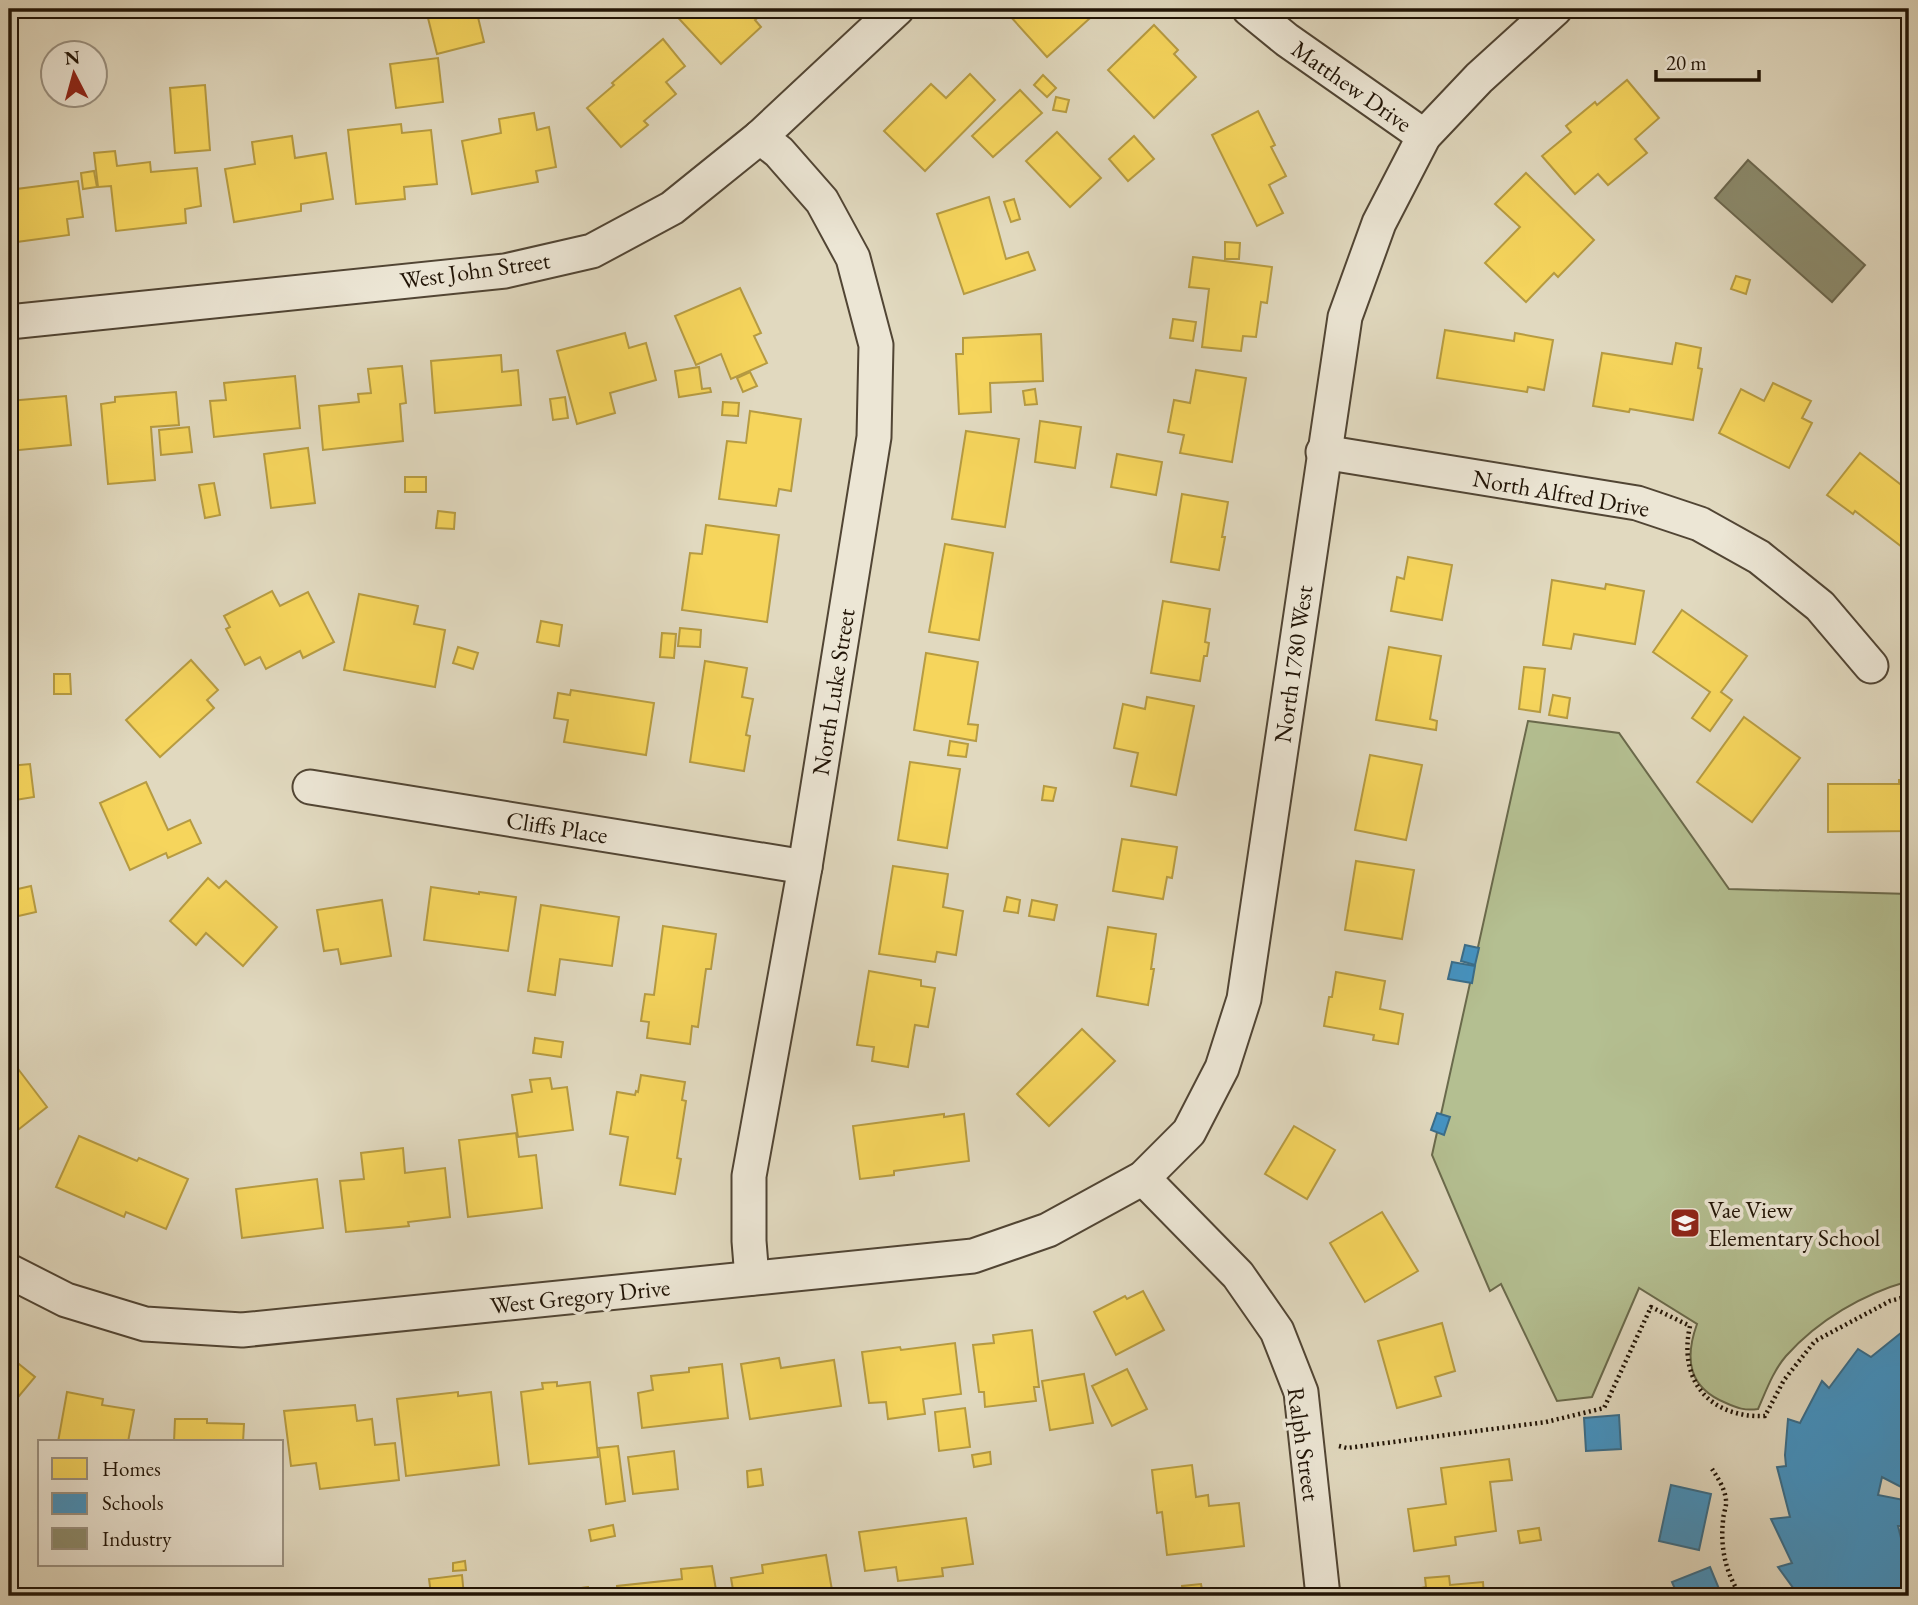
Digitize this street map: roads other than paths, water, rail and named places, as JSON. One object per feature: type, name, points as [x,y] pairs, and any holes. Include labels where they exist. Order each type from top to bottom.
[{"type":"street","name":"West John Street","points":[[9,322],[505,271],[592,251],[672,208],[760,136],[897,9]]},
{"type":"street","name":"Matthew Drive","points":[[1249,9],[1287,40],[1424,136]]},
{"type":"street","name":"North 1780 West","points":[[1143,1178],[1189,1132],[1222,1068],[1244,999],[1345,317],[1379,223],[1424,136],[1479,78],[1555,9]]},
{"type":"street","name":"North Luke Street","points":[[752,1278],[749,1176],[805,867],[874,437],[876,345],[853,258],[822,201],[779,152],[760,136]]},
{"type":"street","name":"North Alfred Drive","points":[[1324,452],[1637,503],[1700,524],[1759,556],[1820,606],[1871,666]]},
{"type":"street","name":"Cliffs Place","points":[[310,787],[805,867]]},
{"type":"street","name":"West Gregory Drive","points":[[9,1271],[66,1300],[145,1324],[242,1330],[973,1256],[1048,1230],[1143,1178]]},
{"type":"street","name":"Ralph Street","points":[[1143,1178],[1238,1275],[1277,1331],[1301,1392],[1323,1596]]},
{"type":"place","name":"Vae View Elementary School","points":[[1685,1223]]}]
